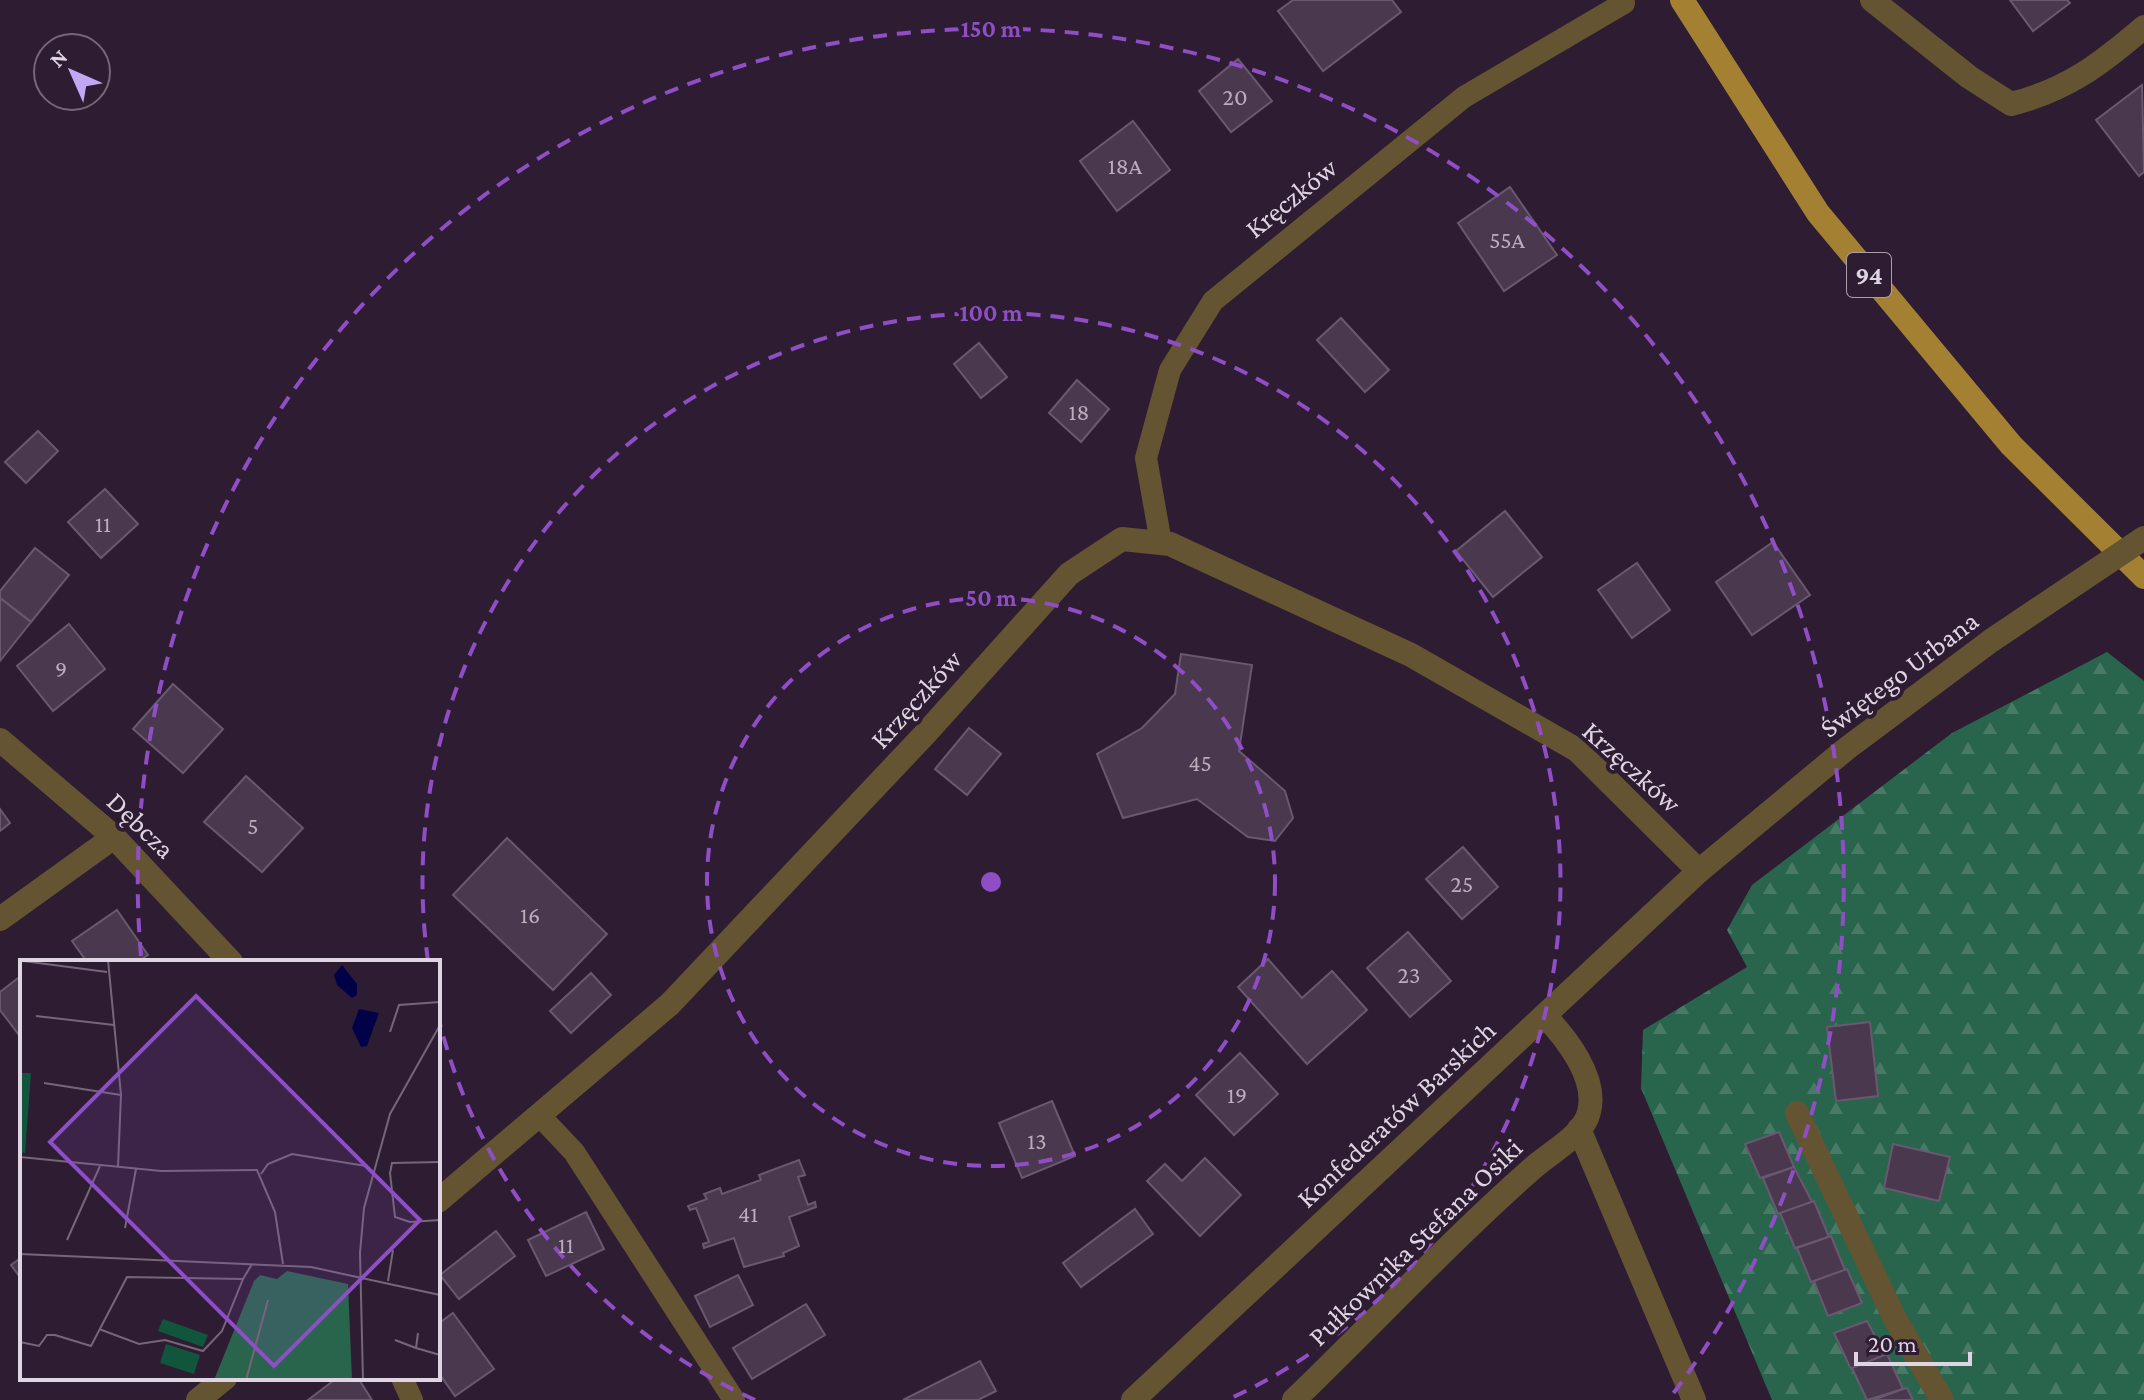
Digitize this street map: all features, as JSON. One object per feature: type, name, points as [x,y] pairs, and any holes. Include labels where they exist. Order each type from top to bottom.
[{"type":"main road","name":"94","points":[[1682,0],[1818,213],[2011,445],[2144,577]]},
{"type":"street","points":[[1872,0],[1969,77],[2011,104],[2051,94],[2106,60],[2144,27]]},
{"type":"street","name":"Świętego Urbana","points":[[1699,871],[1846,749],[1992,640],[2144,538]]},
{"type":"street","name":"Krzęczków","points":[[441,1193],[540,1116],[670,1004],[927,732],[1069,574],[1122,539],[1161,543],[1411,655],[1577,750],[1699,871]]},
{"type":"street","name":"Dębcza","points":[[0,740],[114,837],[229,960]]},
{"type":"street","points":[[0,919],[114,837]]},
{"type":"street","name":"Konfederatów Barskich","points":[[1133,1400],[1699,871]]},
{"type":"street","points":[[1545,1016],[1568,1041],[1585,1070],[1590,1111],[1579,1129],[1694,1400]]},
{"type":"street","points":[[1797,1113],[1894,1317],[1942,1400]]},
{"type":"street","name":"Pułkownika Stefana Osiki","points":[[1294,1400],[1533,1168],[1579,1129]]},
{"type":"street","points":[[198,1400],[223,1380]]},
{"type":"lane","name":"Kręczków","points":[[1161,543],[1146,458],[1170,370],[1213,301],[1464,97],[1624,3]]},
{"type":"lane","points":[[540,1116],[574,1152],[734,1400]]},
{"type":"lane","points":[[403,1380],[412,1400]]},
{"type":"green space","points":[[2107,652],[2144,681],[2144,1400],[1772,1400],[1641,1088],[1643,1030],[1747,967],[1727,930],[1752,885],[1952,733]]},
{"type":"building","points":[[1293,0],[1392,0],[1401,12],[1323,71],[1278,11]]},
{"type":"building","points":[[2010,0],[2067,0],[2070,3],[2033,31]]},
{"type":"building","points":[[1238,59],[1272,101],[1231,132],[1199,91]]},
{"type":"building","points":[[2142,85],[2144,172],[2139,176],[2096,120]]},
{"type":"building","points":[[1133,121],[1170,170],[1117,211],[1080,161]]},
{"type":"building","points":[[1510,187],[1557,255],[1504,291],[1458,223]]},
{"type":"building","points":[[1341,318],[1389,370],[1365,392],[1317,340]]},
{"type":"building","points":[[979,343],[1007,377],[981,398],[954,364]]},
{"type":"building","points":[[1077,380],[1109,409],[1081,442],[1049,413]]},
{"type":"building","points":[[38,431],[58,451],[26,483],[5,462]]},
{"type":"building","points":[[105,489],[138,524],[101,558],[68,522]]},
{"type":"building","points":[[1505,511],[1542,557],[1493,597],[1456,551]]},
{"type":"building","points":[[1773,542],[1810,595],[1752,635],[1716,582]]},
{"type":"building","points":[[35,548],[69,575],[31,622],[0,598],[0,591]]},
{"type":"building","points":[[1637,563],[1670,610],[1632,638],[1598,590]]},
{"type":"building","points":[[0,598],[31,622],[0,661]]},
{"type":"building","points":[[69,624],[105,669],[53,711],[17,666]]},
{"type":"building","points":[[1181,654],[1252,665],[1239,751],[1285,791],[1293,818],[1275,841],[1248,837],[1197,799],[1123,818],[1097,754],[1142,728],[1175,694]]},
{"type":"building","points":[[173,684],[223,729],[183,773],[133,729]]},
{"type":"building","points":[[969,728],[1001,754],[967,795],[935,769]]},
{"type":"building","points":[[246,776],[303,828],[262,872],[204,822]]},
{"type":"building","points":[[0,809],[10,823],[0,831]]},
{"type":"building","points":[[507,838],[607,934],[553,990],[453,895]]},
{"type":"building","points":[[1463,847],[1498,887],[1462,919],[1426,879]]},
{"type":"building","points":[[117,910],[148,955],[140,960],[86,960],[72,941]]},
{"type":"building","points":[[1408,932],[1451,981],[1410,1017],[1367,968]]},
{"type":"building","points":[[1268,959],[1302,998],[1332,971],[1367,1010],[1307,1064],[1238,987]]},
{"type":"building","points":[[591,973],[611,995],[571,1033],[550,1011]]},
{"type":"building","points":[[20,977],[20,1036],[0,1010],[0,992]]},
{"type":"building","points":[[1870,1022],[1878,1096],[1836,1101],[1827,1027]]},
{"type":"building","points":[[1240,1053],[1278,1094],[1234,1135],[1196,1095]]},
{"type":"building","points":[[1052,1101],[1075,1156],[1022,1178],[999,1123]]},
{"type":"building","points":[[1779,1132],[1794,1167],[1760,1178],[1745,1144]]},
{"type":"building","points":[[1893,1144],[1950,1157],[1939,1201],[1884,1188]]},
{"type":"building","points":[[1205,1158],[1241,1195],[1200,1236],[1147,1181],[1165,1164],[1182,1181]]},
{"type":"building","points":[[799,1160],[805,1175],[798,1177],[808,1205],[815,1202],[816,1207],[789,1217],[799,1246],[783,1253],[784,1256],[744,1267],[734,1238],[704,1248],[703,1244],[709,1242],[696,1208],[690,1210],[688,1206],[707,1199],[704,1194],[720,1188],[722,1194],[761,1180],[759,1175]]},
{"type":"building","points":[[1794,1167],[1812,1202],[1778,1214],[1763,1178]]},
{"type":"building","points":[[1814,1201],[1829,1237],[1795,1248],[1780,1213]]},
{"type":"building","points":[[1135,1209],[1153,1234],[1081,1287],[1063,1263]]},
{"type":"building","points":[[586,1212],[604,1249],[546,1276],[528,1240]]},
{"type":"building","points":[[496,1231],[515,1256],[459,1299],[440,1275]]},
{"type":"building","points":[[1831,1236],[1845,1270],[1811,1282],[1797,1248]]},
{"type":"building","points":[[20,1258],[20,1277],[11,1265]]},
{"type":"building","points":[[1847,1269],[1862,1303],[1828,1316],[1814,1281]]},
{"type":"building","points":[[738,1275],[753,1305],[710,1327],[695,1296]]},
{"type":"building","points":[[806,1304],[825,1335],[752,1379],[733,1348]]},
{"type":"building","points":[[453,1313],[494,1369],[455,1396],[440,1375],[440,1323]]},
{"type":"building","points":[[1867,1321],[1885,1355],[1851,1369],[1834,1333]]},
{"type":"building","points":[[1887,1354],[1903,1389],[1867,1400],[1852,1368]]},
{"type":"building","points":[[980,1361],[996,1391],[978,1400],[903,1400]]},
{"type":"building","points":[[334,1380],[359,1380],[372,1400],[308,1400]]},
{"type":"building","points":[[1907,1388],[1913,1400],[1873,1400],[1903,1389]]}]
